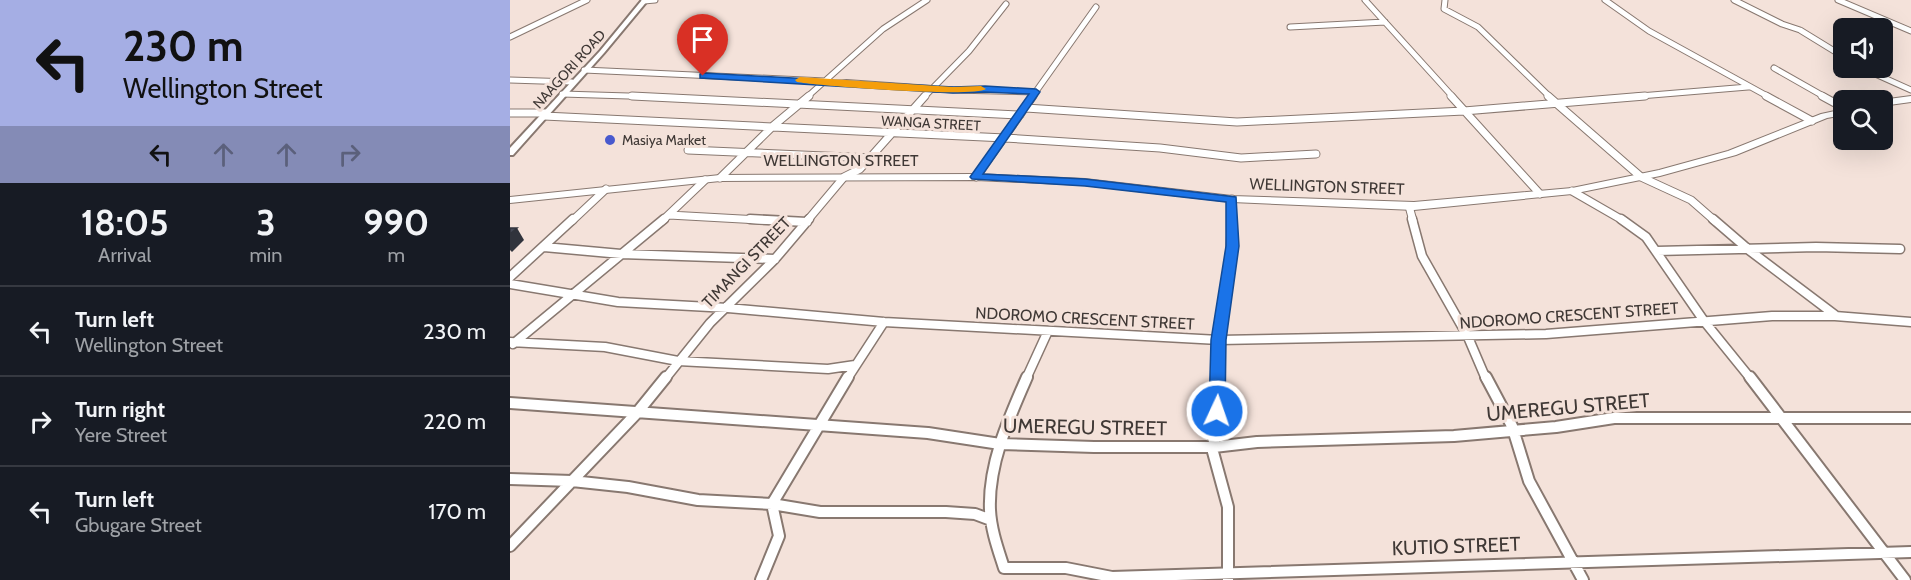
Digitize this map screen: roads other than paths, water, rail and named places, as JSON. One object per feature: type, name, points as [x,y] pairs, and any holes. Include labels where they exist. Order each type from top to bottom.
[{"type":"main road","points":[[1893,101],[1911,99]]},
{"type":"main road","name":"WELLINGTON STREET","points":[[510,200],[720,178],[976,177],[1103,184],[1232,199],[1408,206],[1572,191],[1641,177],[1732,153],[1833,114]]},
{"type":"street","points":[[510,37],[587,0]]},
{"type":"street","points":[[645,1],[655,0]]},
{"type":"street","points":[[720,178],[773,126],[850,61],[883,29],[927,0]]},
{"type":"street","points":[[1365,0],[1540,194]]},
{"type":"street","points":[[1445,0],[1444,9],[1478,27],[1557,104],[1641,177],[1691,200],[1749,250],[1835,316]]},
{"type":"street","points":[[1605,0],[1649,31],[1812,121]]},
{"type":"street","points":[[1734,0],[1782,24],[1800,30],[1833,50]]},
{"type":"street","points":[[1838,0],[1911,32]]},
{"type":"street","name":"NAAGORI ROAD","points":[[510,152],[645,1]]},
{"type":"street","name":"TIMANGI STREET","points":[[510,546],[636,414],[710,323],[728,308],[775,259],[844,177],[860,169],[932,88],[969,51],[1006,4]]},
{"type":"street","points":[[976,177],[1096,7]]},
{"type":"street","points":[[1290,27],[1385,22]]},
{"type":"street","points":[[1774,68],[1833,103]]},
{"type":"street","points":[[584,70],[1036,92]]},
{"type":"street","points":[[1884,78],[1911,90]]},
{"type":"street","points":[[510,80],[572,82]]},
{"type":"street","points":[[1026,108],[1237,122],[1464,111],[1748,87]]},
{"type":"street","points":[[562,94],[590,93],[1020,115]]},
{"type":"street","name":"WANGA STREET","points":[[510,112],[891,134],[1005,138],[1160,148],[1241,158],[1316,154]]},
{"type":"street","points":[[688,150],[870,158]]},
{"type":"street","points":[[512,344],[669,215],[705,180]]},
{"type":"street","points":[[510,277],[606,189]]},
{"type":"street","points":[[1572,191],[1630,224],[1646,237],[1704,321],[1782,416],[1905,580]]},
{"type":"street","points":[[1228,577],[1228,507],[1213,452],[1219,380],[1219,340],[1232,246],[1232,199]]},
{"type":"street","points":[[1408,206],[1422,256],[1468,337],[1513,429],[1529,481],[1583,580]]},
{"type":"street","points":[[669,215],[807,222]]},
{"type":"street","points":[[544,247],[621,254],[775,259]]},
{"type":"street","points":[[1657,251],[1816,247],[1900,249]]},
{"type":"street","name":"NDOROMO CRESCENT STREET","points":[[510,284],[618,302],[728,308],[884,322],[1219,340],[1468,337],[1577,332],[1772,316],[1835,316],[1911,322]]},
{"type":"street","points":[[761,580],[779,536],[772,504],[875,331],[884,322]]},
{"type":"street","points":[[510,479],[572,481],[628,487],[698,500],[772,504],[820,512],[946,512],[975,514],[991,520],[990,501],[1000,444],[1048,331]]},
{"type":"street","points":[[512,344],[605,347],[678,361],[828,369],[855,365]]},
{"type":"street","name":"UMEREGU STREET","points":[[510,403],[636,414],[928,433],[1000,444],[1214,447],[1257,442],[1323,442],[1454,436],[1556,427],[1614,418],[1782,416],[1911,418]]},
{"type":"street","name":"KUTIO STREET","points":[[991,520],[1004,568],[1066,568],[1112,577],[1228,577],[1575,562],[1911,552]]},
{"type":"place","name":"Masiya Market","points":[[610,140]]}]
